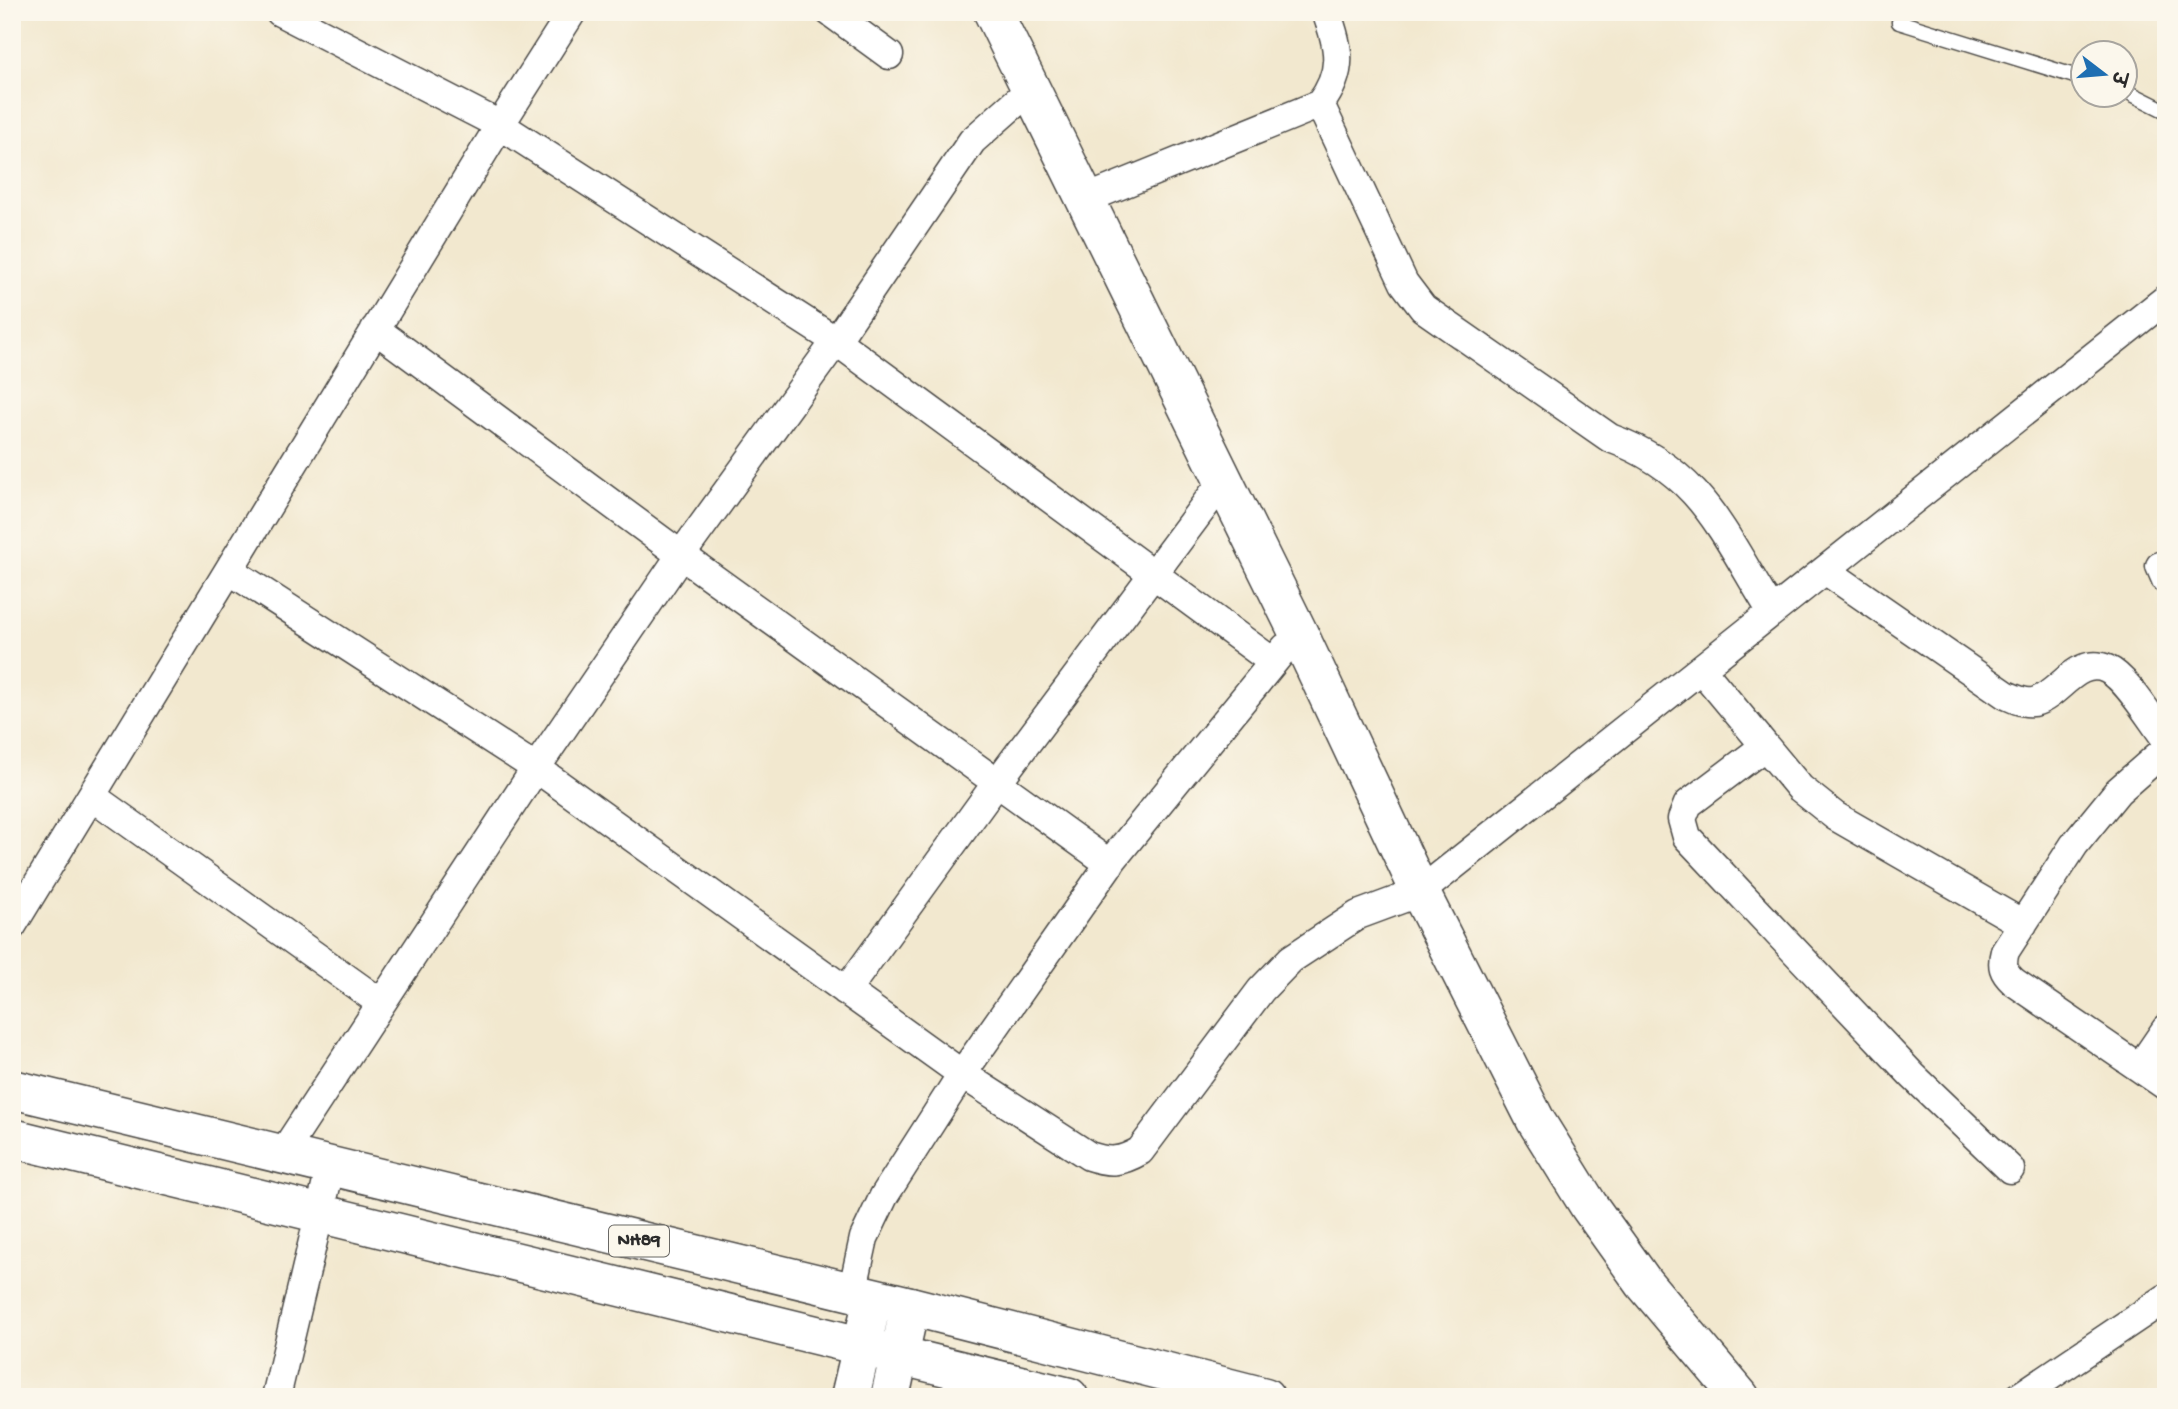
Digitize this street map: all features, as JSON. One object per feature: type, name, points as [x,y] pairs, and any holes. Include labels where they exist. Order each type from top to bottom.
[{"type":"main road","points":[[993,12],[1298,632],[1420,892],[1536,1121],[1589,1206],[1644,1283],[1740,1397]]},
{"type":"main road","name":"NH89","points":[[12,1088],[910,1306],[1265,1397]]},
{"type":"main road","name":"NH89","points":[[12,1138],[1069,1397]]},
{"type":"main road","points":[[850,1397],[861,1347],[862,1296]]},
{"type":"main road","points":[[890,1397],[910,1306]]},
{"type":"street","points":[[280,12],[500,125],[836,341],[1273,662]]},
{"type":"street","points":[[12,926],[93,797],[375,329],[572,12]]},
{"type":"street","points":[[830,12],[889,55]]},
{"type":"street","points":[[1086,199],[1320,104],[1332,88],[1340,67],[1338,42],[1326,12]]},
{"type":"street","points":[[283,1153],[536,768],[681,555],[836,341],[972,141],[1032,88]]},
{"type":"street","points":[[1320,104],[1404,283],[1423,308],[1610,438],[1643,450],[1671,468],[1698,493],[1772,612]]},
{"type":"street","points":[[229,570],[536,768],[962,1073],[1089,1156],[1108,1163],[1125,1160],[1140,1151],[1261,990],[1291,959],[1358,915],[1420,892],[1825,570],[2160,310]]},
{"type":"street","points":[[375,329],[681,555],[1110,864]]},
{"type":"street","points":[[846,991],[996,783],[1223,481]]},
{"type":"street","points":[[1825,570],[2006,695],[2022,702],[2037,701],[2077,672],[2092,667],[2108,669],[2126,686],[2166,739]]},
{"type":"street","points":[[862,1296],[864,1238],[884,1196],[962,1073],[1110,864],[1298,632]]},
{"type":"street","points":[[1701,669],[1800,788],[1835,816],[2023,924]]},
{"type":"street","points":[[1765,746],[1688,804],[1682,819],[1687,837],[1913,1076],[2010,1169]]},
{"type":"street","points":[[2166,749],[2118,791],[2074,845],[2005,951],[2002,963],[2004,974],[2166,1086]]},
{"type":"street","points":[[93,797],[381,1003]]},
{"type":"street","points":[[2140,1067],[2166,1029]]},
{"type":"street","points":[[276,1397],[331,1165]]},
{"type":"street","points":[[2019,1397],[2166,1298]]},
{"type":"lane","points":[[1899,22],[2070,75]]},
{"type":"lane","points":[[2140,98],[2166,111]]}]
